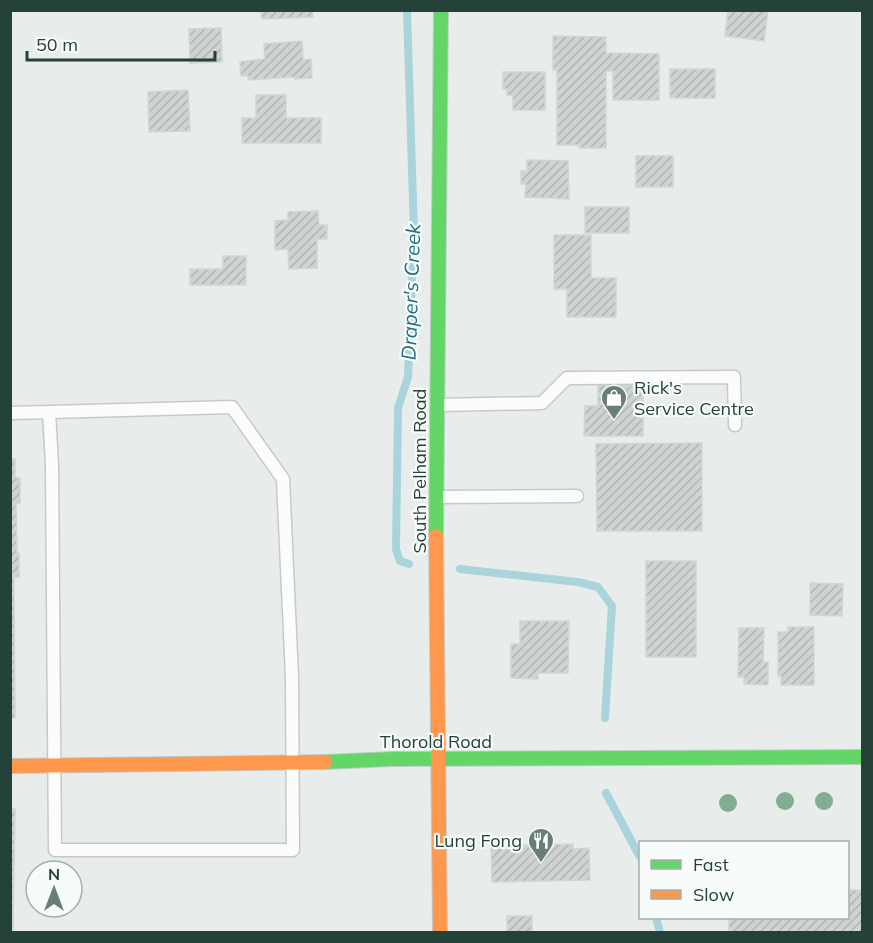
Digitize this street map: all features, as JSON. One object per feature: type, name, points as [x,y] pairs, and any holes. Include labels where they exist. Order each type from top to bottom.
[{"type":"main road","name":"South Pelham Road","points":[[440,933],[436,498],[441,10]]},
{"type":"main road","name":"Thorold Road","points":[[10,766],[293,764],[392,759],[862,757]]},
{"type":"lane","points":[[437,405],[542,403],[567,378],[734,377],[735,425]]},
{"type":"lane","points":[[10,413],[232,407],[283,479],[292,677],[293,850],[55,850],[52,465],[49,412]]},
{"type":"lane","points":[[436,498],[577,496]]},
{"type":"building","points":[[261,10],[312,10],[313,17],[262,19]]},
{"type":"building","points":[[728,10],[768,10],[764,41],[725,36]]},
{"type":"building","points":[[221,28],[222,62],[190,63],[189,29]]},
{"type":"building","points":[[553,36],[606,37],[606,53],[659,54],[659,100],[613,100],[613,71],[606,71],[606,148],[557,145],[557,70],[553,70]]},
{"type":"building","points":[[302,41],[303,60],[311,59],[312,78],[248,80],[248,76],[241,76],[240,62],[265,59],[264,44]]},
{"type":"building","points":[[670,69],[715,69],[715,98],[670,98]]},
{"type":"building","points":[[503,72],[545,72],[545,110],[513,110],[513,95],[507,95],[507,89],[503,89]]},
{"type":"building","points":[[188,90],[190,131],[149,132],[148,92]]},
{"type":"building","points":[[256,95],[286,95],[286,118],[321,118],[321,143],[242,143],[242,118],[256,118]]},
{"type":"building","points":[[636,156],[673,156],[673,187],[636,187]]},
{"type":"building","points":[[527,160],[568,161],[569,199],[525,197],[526,184],[521,184],[521,171],[527,171]]},
{"type":"building","points":[[585,207],[629,207],[629,233],[585,233]]},
{"type":"building","points":[[318,211],[319,225],[327,225],[327,239],[317,239],[317,268],[289,269],[288,249],[275,250],[275,221],[288,220],[288,212]]},
{"type":"building","points":[[554,235],[591,235],[591,278],[616,278],[616,317],[567,317],[567,289],[554,289]]},
{"type":"building","points":[[223,256],[246,256],[246,285],[190,285],[190,269],[223,269]]},
{"type":"building","name":"Rick's Service Centre","points":[[598,385],[643,386],[643,436],[584,436],[585,406],[598,406]]},
{"type":"building","points":[[702,443],[702,531],[597,531],[596,444]]},
{"type":"building","points":[[10,459],[15,459],[15,478],[20,478],[20,503],[16,503],[19,577],[14,577],[15,718],[10,718]]},
{"type":"building","points":[[646,561],[696,561],[696,657],[646,657]]},
{"type":"building","points":[[810,583],[843,584],[842,616],[810,615]]},
{"type":"building","points":[[520,621],[569,621],[568,673],[538,673],[538,679],[511,678],[511,644],[520,644]]},
{"type":"building","points":[[788,627],[814,627],[814,685],[781,685],[781,676],[778,676],[778,632],[788,632]]},
{"type":"building","points":[[739,628],[764,628],[763,662],[768,662],[768,685],[744,684],[744,677],[738,677]]},
{"type":"building","points":[[10,809],[15,809],[13,932],[10,932]]},
{"type":"building","name":"Lung Fong","points":[[573,844],[573,849],[589,848],[590,880],[492,882],[491,846]]},
{"type":"building","points":[[849,890],[862,890],[862,932],[729,932],[729,919],[849,919]]},
{"type":"building","points":[[507,916],[532,916],[532,932],[507,932]]},
{"type":"waterway","name":"Draper's Creek","points":[[407,10],[414,232],[408,377],[398,408],[396,549],[400,561],[409,564]]},
{"type":"waterway","name":"Draper's Creek","points":[[460,569],[578,582],[598,587],[612,606],[605,718]]},
{"type":"waterway","name":"Draper's Creek","points":[[606,793],[639,855]]},
{"type":"waterway","name":"Draper's Creek","points":[[656,919],[660,932]]},
{"type":"traffic: fast","points":[[436,536],[441,10]]},
{"type":"traffic: fast","points":[[325,762],[392,759],[862,757]]},
{"type":"traffic: slow","points":[[436,536],[440,932]]},
{"type":"traffic: slow","points":[[10,766],[325,762]]},
{"type":"place","name":"Rick's Service Centre","points":[[614,421]]},
{"type":"place","name":"Lung Fong","points":[[541,864]]}]
